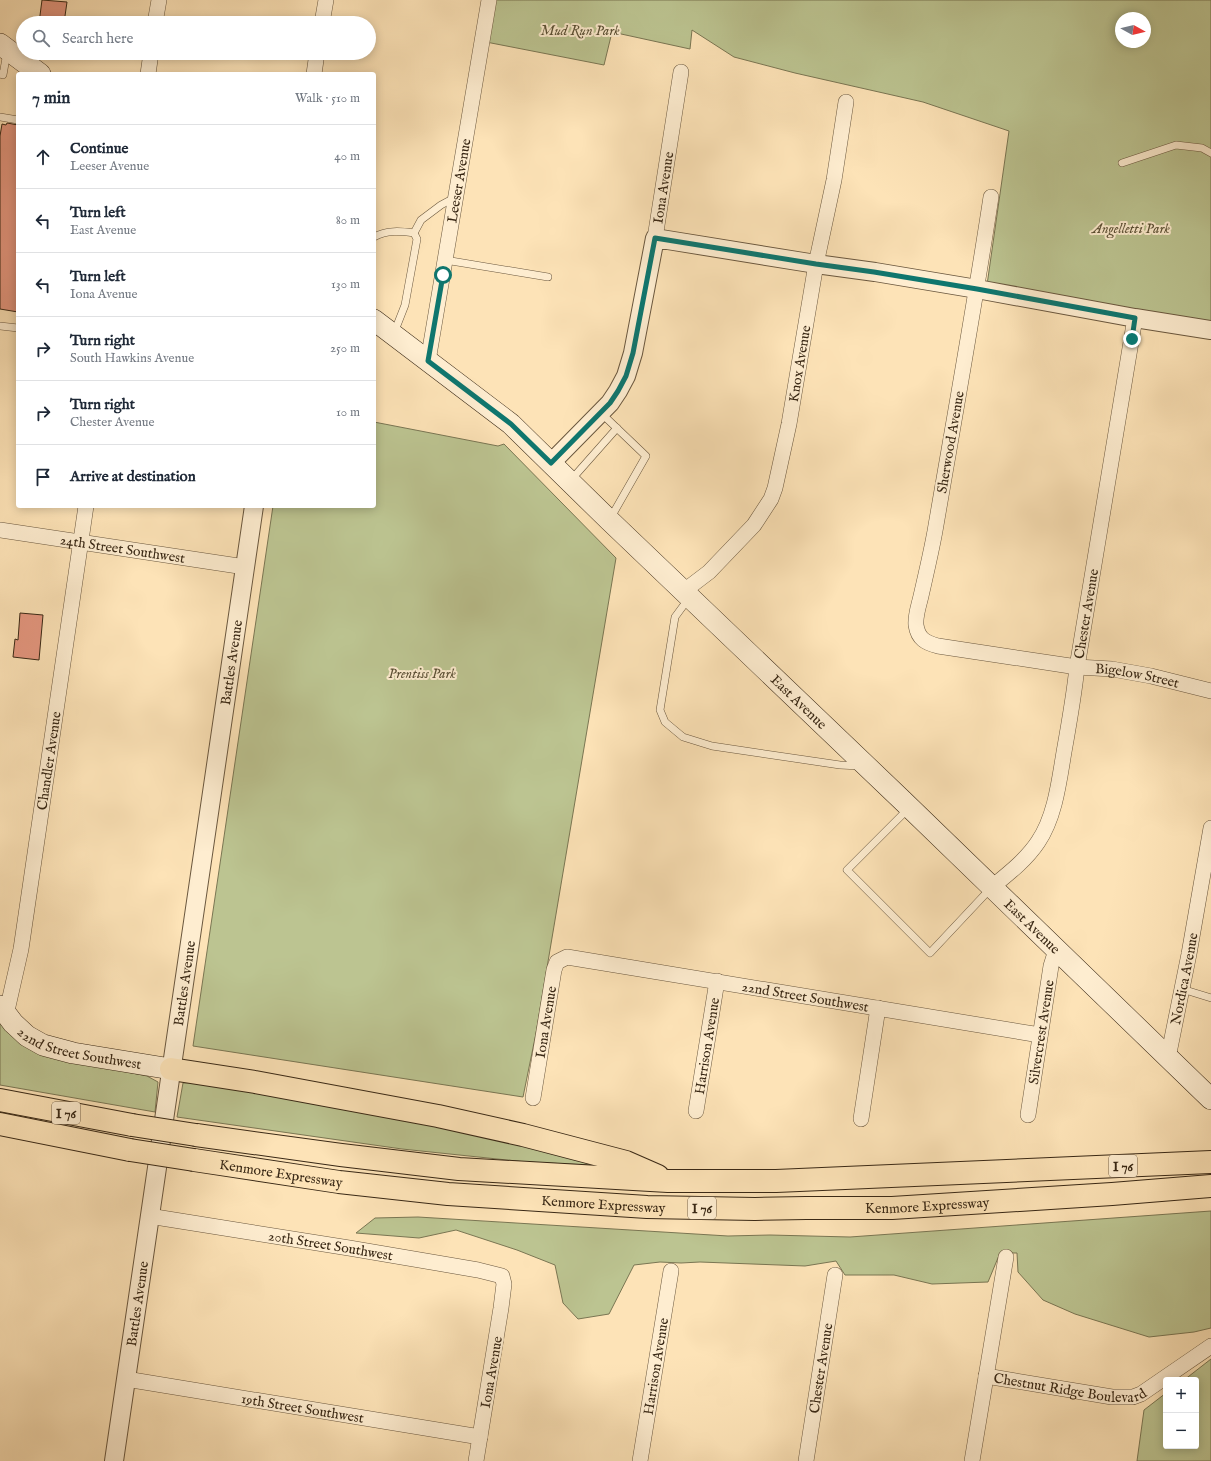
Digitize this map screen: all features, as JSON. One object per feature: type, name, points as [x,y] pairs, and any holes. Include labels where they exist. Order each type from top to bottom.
[{"type":"highway","points":[[171,1069],[356,1100],[523,1135],[626,1162],[668,1181]]},
{"type":"highway","name":"Kenmore Expressway","points":[[0,1100],[132,1125],[341,1155],[459,1169],[668,1181],[776,1181],[1211,1162]]},
{"type":"highway","name":"Kenmore Expressway","points":[[0,1124],[130,1150],[339,1182],[448,1194],[647,1207],[755,1210],[806,1208],[892,1208],[1211,1186]]},
{"type":"main road","points":[[4,47],[16,56]]},
{"type":"main road","points":[[21,60],[37,72]]},
{"type":"main road","name":"East Avenue","points":[[376,322],[511,424],[1211,1099]]},
{"type":"main road","name":"22nd Street Southwest","points":[[3,1011],[12,1023],[27,1036],[43,1045],[73,1053],[171,1069]]},
{"type":"street","points":[[156,16],[158,0]]},
{"type":"street","points":[[323,16],[326,0]]},
{"type":"street","name":"Leeser Avenue","points":[[428,361],[489,0]]},
{"type":"street","points":[[148,72],[150,60]]},
{"type":"street","points":[[314,72],[316,60]]},
{"type":"street","name":"Iona Avenue","points":[[551,463],[601,413],[618,391],[626,376],[633,353],[655,238],[681,72]]},
{"type":"street","name":"Knox Avenue","points":[[687,594],[754,525],[771,500],[779,471],[816,264],[834,180],[846,102]]},
{"type":"street","name":"Sherwood Avenue","points":[[967,650],[929,644],[921,639],[916,624],[934,533],[977,289],[991,197]]},
{"type":"street","points":[[655,238],[977,289],[1135,318],[1211,330]]},
{"type":"street","name":"Chester Avenue","points":[[992,887],[1017,866],[1038,843],[1048,822],[1054,802],[1073,699],[1135,318]]},
{"type":"street","name":"Chandler Avenue","points":[[3,1011],[21,949],[86,508]]},
{"type":"street","name":"Battles Avenue","points":[[114,1461],[149,1216],[203,864],[254,508]]},
{"type":"street","name":"24th Street Southwest","points":[[0,530],[245,567]]},
{"type":"street","name":"Bigelow Street","points":[[967,650],[1077,667],[1112,669],[1151,676],[1211,691]]},
{"type":"street","name":"Nordica Avenue","points":[[1168,1058],[1204,887],[1211,828]]},
{"type":"street","name":"Silvercrest Avenue","points":[[1028,1115],[1051,966],[1056,950]]},
{"type":"street","name":"Iona Avenue","points":[[533,1098],[554,970],[557,962],[562,958],[571,957]]},
{"type":"street","name":"22nd Street Southwest","points":[[571,957],[1040,1035]]},
{"type":"street","name":"Harrison Avenue","points":[[696,1111],[717,981]]},
{"type":"street","points":[[861,1119],[878,1008]]},
{"type":"street","name":"20th Street Southwest","points":[[149,1216],[478,1270],[502,1276],[504,1284]]},
{"type":"street","points":[[972,1461],[1006,1257]]},
{"type":"street","name":"Harrison Avenue","points":[[640,1461],[671,1271]]},
{"type":"street","name":"Chester Avenue","points":[[806,1461],[835,1275]]},
{"type":"street","name":"Iona Avenue","points":[[476,1461],[504,1284]]},
{"type":"street","name":"Chestnut Ridge Boulevard","points":[[986,1376],[1112,1397],[1133,1397],[1141,1394],[1211,1346]]},
{"type":"street","name":"19th Street Southwest","points":[[126,1379],[480,1437]]},
{"type":"lane","points":[[2,74],[4,47]]},
{"type":"lane","points":[[0,117],[16,120]]},
{"type":"lane","points":[[1122,163],[1176,145],[1202,148],[1211,153]]},
{"type":"lane","points":[[414,233],[421,220],[441,204],[456,197]]},
{"type":"lane","points":[[376,236],[387,232],[399,231],[414,233]]},
{"type":"lane","points":[[393,335],[405,305],[417,238],[414,233]]},
{"type":"lane","points":[[445,260],[548,277]]},
{"type":"lane","points":[[0,326],[16,328]]},
{"type":"lane","points":[[601,413],[646,456],[609,520]]},
{"type":"lane","points":[[570,482],[617,428]]},
{"type":"lane","points":[[687,594],[675,617],[660,710],[665,722],[683,737],[712,746],[840,765],[868,767]]},
{"type":"lane","points":[[910,808],[847,870],[930,953],[992,887]]},
{"type":"lane","points":[[1182,989],[1211,998]]},
{"type":"green space","points":[[493,0],[1211,0],[1211,322],[987,285],[1009,131],[923,102],[795,73],[734,57],[692,30],[690,49],[612,32],[604,65],[486,42]]},
{"type":"green space","name":"Prentiss Park","points":[[376,422],[498,446],[504,444],[616,558],[536,1033],[523,1097],[193,1046],[273,508],[376,508]]},
{"type":"green space","points":[[0,1022],[20,1044],[52,1057],[147,1076],[158,1082],[155,1112],[0,1085]]},
{"type":"green space","points":[[200,1082],[409,1116],[610,1166],[526,1162],[402,1149],[177,1117],[183,1083]]},
{"type":"green space","points":[[1211,1211],[1211,1328],[1194,1332],[1149,1337],[1075,1314],[1043,1300],[1018,1272],[1017,1253],[1000,1253],[988,1282],[932,1284],[894,1275],[845,1275],[836,1261],[805,1266],[700,1262],[660,1262],[634,1265],[609,1314],[578,1319],[563,1303],[555,1265],[517,1250],[456,1230],[419,1238],[356,1233],[375,1218],[418,1217],[728,1236],[770,1235],[850,1237]]},
{"type":"green space","points":[[1211,1359],[1211,1461],[1137,1461],[1144,1410],[1163,1395],[1163,1449],[1199,1449],[1199,1377],[1188,1377]]},
{"type":"building","points":[[42,0],[67,2],[65,16],[40,16]]},
{"type":"building","points":[[7,123],[16,125],[16,312],[0,309],[0,136],[2,124],[6,125]]},
{"type":"building","points":[[20,613],[43,615],[39,660],[13,657],[15,639],[18,640]]},
{"type":"route","points":[[443,275],[428,361],[511,424],[551,463],[610,403],[626,376],[633,353],[655,238],[977,289],[1135,318],[1132,339]]},
{"type":"park label","name":"Mud Run Park","points":[[580,30]]},
{"type":"park label","name":"Angelletti Park","points":[[1131,228]]}]
